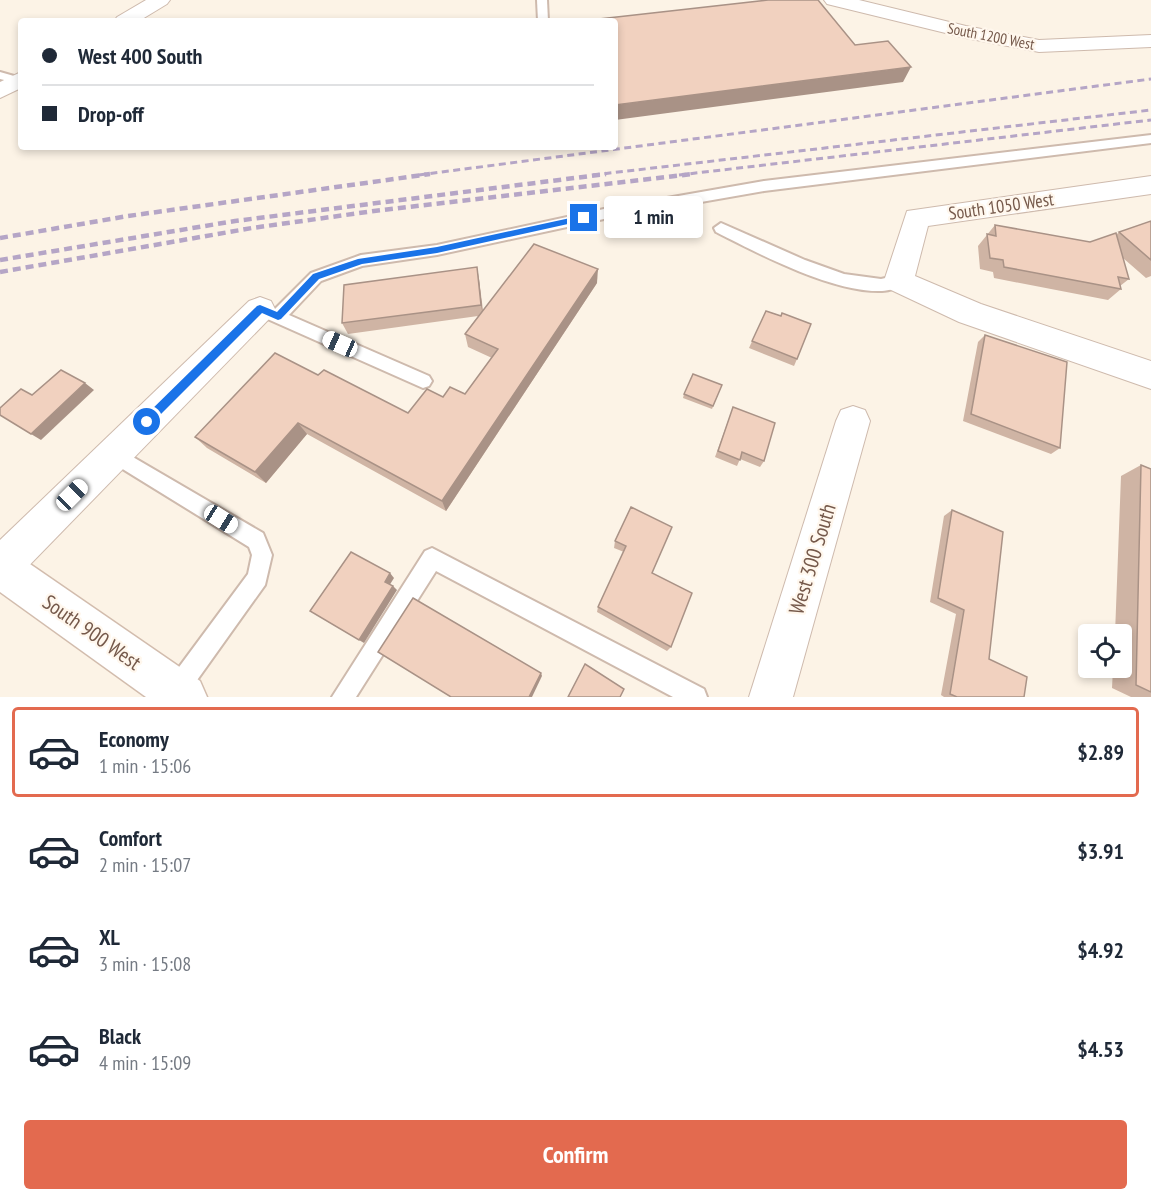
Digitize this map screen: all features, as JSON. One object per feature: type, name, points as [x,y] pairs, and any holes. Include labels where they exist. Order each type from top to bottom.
[{"type":"street","points":[[128,18],[160,0]]},
{"type":"street","name":"South 1200 West","points":[[834,0],[966,32],[1039,46],[1122,44],[1151,40]]},
{"type":"street","name":"South 1050 West","points":[[899,281],[917,218],[1151,185]]},
{"type":"street","points":[[899,281],[970,314],[1151,375]]},
{"type":"street","points":[[0,567],[114,454],[269,313]]},
{"type":"street","name":"West 300 South","points":[[771,697],[853,421]]},
{"type":"street","name":"South 900 West","points":[[0,567],[179,694]]},
{"type":"lane","points":[[542,0],[543,18]]},
{"type":"lane","points":[[423,381],[269,313],[316,276],[361,261],[437,250],[604,214],[764,186],[1151,139]]},
{"type":"lane","points":[[721,228],[759,248],[853,282],[881,285],[899,281]]},
{"type":"lane","points":[[114,454],[256,540],[262,555],[258,578],[179,694]]},
{"type":"lane","points":[[343,697],[432,558],[696,697]]},
{"type":"building","points":[[768,0],[818,0],[855,45],[888,41],[911,67],[618,105],[618,18],[608,18]]},
{"type":"building","points":[[1151,221],[1151,260],[1119,232]]},
{"type":"building","points":[[995,225],[1090,242],[1116,233],[1129,279],[1118,277],[1121,289],[1004,267],[1003,260],[990,258],[987,234],[996,236]]},
{"type":"building","points":[[534,244],[598,269],[442,501],[298,423],[255,472],[195,437],[275,353],[318,375],[324,370],[408,413],[427,389],[443,397],[450,387],[465,394],[498,349],[465,334]]},
{"type":"building","points":[[477,267],[481,305],[342,323],[344,285]]},
{"type":"building","points":[[766,311],[781,316],[782,313],[811,324],[797,359],[752,341]]},
{"type":"building","points":[[985,335],[1067,362],[1060,448],[971,414]]},
{"type":"building","points":[[61,370],[85,383],[31,434],[0,415],[0,408],[21,389],[32,395]]},
{"type":"building","points":[[693,374],[722,385],[713,406],[684,394]]},
{"type":"building","points":[[733,407],[775,423],[764,461],[742,452],[740,460],[718,451]]},
{"type":"building","points":[[1141,465],[1151,469],[1151,692],[1136,685]]},
{"type":"building","points":[[631,507],[672,527],[652,573],[692,593],[671,647],[598,607],[626,546],[615,541]]},
{"type":"building","points":[[952,510],[1003,532],[989,659],[1027,677],[1024,697],[957,697],[950,694],[964,610],[938,598]]},
{"type":"building","points":[[351,552],[390,573],[385,582],[393,586],[359,640],[310,611]]},
{"type":"building","points":[[413,598],[541,673],[529,697],[451,697],[378,652]]},
{"type":"building","points":[[585,664],[624,689],[620,697],[568,697]]},
{"type":"railway","points":[[618,149],[1151,79]]},
{"type":"railway","points":[[593,175],[1151,110]]},
{"type":"railway","points":[[679,175],[1151,120]]},
{"type":"railway","points":[[419,175],[610,150]]},
{"type":"railway","points":[[0,238],[128,216],[430,174]]},
{"type":"railway","points":[[0,260],[235,221],[606,174]]},
{"type":"railway","points":[[0,272],[252,228],[374,211],[692,174]]},
{"type":"route","points":[[147,422],[260,309],[278,316],[316,276],[361,261],[437,250],[584,218]]}]
